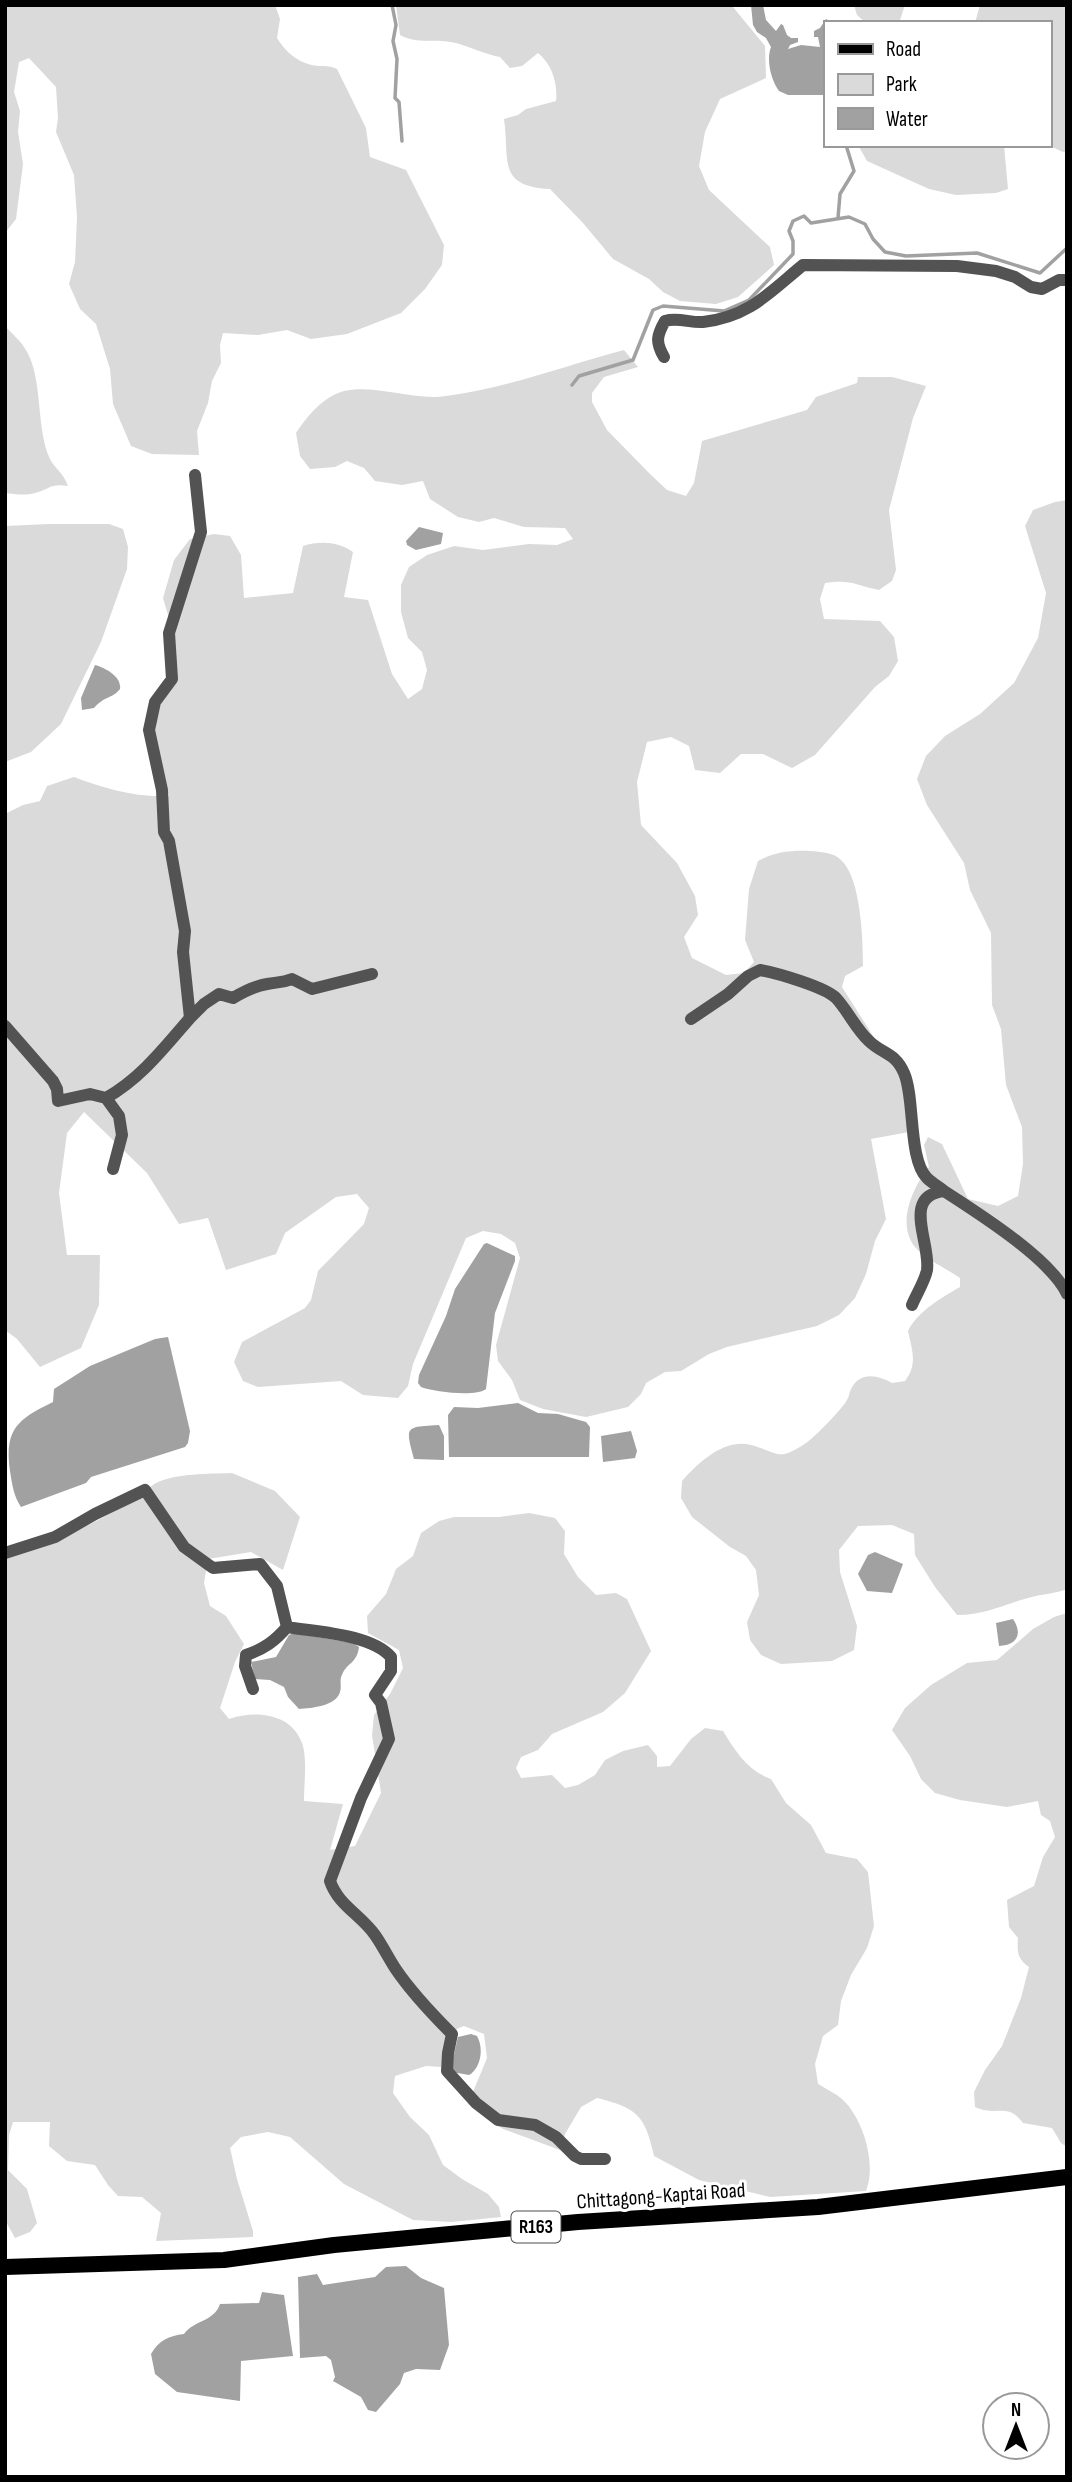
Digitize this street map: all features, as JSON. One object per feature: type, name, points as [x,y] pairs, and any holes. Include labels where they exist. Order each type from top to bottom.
[{"type":"main road","name":"Chittagong-Kaptai Road","points":[[5,2267],[224,2260],[354,2243],[578,2222],[818,2207],[1067,2177]]},
{"type":"street","points":[[664,357],[658,348],[657,337],[665,321],[671,318],[700,323],[726,318],[761,302],[803,265],[957,266],[996,271],[1015,277],[1031,287],[1042,289],[1059,280],[1067,280]]},
{"type":"street","points":[[190,1018],[183,951],[185,931],[169,841],[164,832],[162,790],[149,730],[155,702],[172,679],[169,633],[201,532],[195,475]]},
{"type":"street","points":[[691,1019],[760,970],[823,989],[834,995],[862,1035],[896,1060],[905,1074],[914,1140],[925,1177],[1044,1263],[1067,1294]]},
{"type":"street","points":[[106,1098],[136,1079],[190,1018],[219,994],[233,998],[245,991],[292,979],[312,989],[372,974]]},
{"type":"street","points":[[5,1026],[41,1065],[57,1090],[58,1101],[90,1094],[106,1098],[119,1116],[122,1135],[113,1169]]},
{"type":"street","points":[[912,1306],[927,1270],[919,1215],[922,1203],[936,1192],[944,1191]]},
{"type":"street","points":[[5,1553],[55,1537],[145,1490],[184,1547],[212,1568],[260,1564],[277,1586],[287,1627]]},
{"type":"street","points":[[253,1689],[245,1665],[246,1655],[275,1642],[287,1627]]},
{"type":"street","points":[[287,1627],[351,1638],[383,1647],[391,1657],[391,1671],[375,1695],[381,1703],[389,1739],[361,1798],[330,1881],[336,1894],[374,1934],[396,1969],[430,2012],[452,2034],[447,2053],[447,2071],[476,2103],[498,2120],[535,2125],[546,2130],[581,2159],[605,2159]]},
{"type":"green space","points":[[5,5],[275,5],[280,19],[277,38],[285,49],[295,58],[307,63],[337,69],[366,128],[370,157],[406,170],[444,245],[442,265],[425,289],[401,313],[347,334],[311,339],[287,330],[258,335],[223,333],[220,345],[221,363],[212,381],[208,403],[197,431],[199,455],[152,454],[131,446],[113,404],[110,369],[96,324],[80,309],[69,284],[75,262],[77,217],[74,175],[56,132],[56,87],[29,58],[19,62],[14,92],[20,111],[18,132],[23,164],[16,219],[5,233]]},
{"type":"green space","points":[[396,5],[733,7],[765,46],[766,78],[720,99],[705,132],[699,166],[709,190],[770,247],[774,265],[738,297],[716,304],[680,301],[663,292],[649,279],[613,259],[550,189],[521,183],[509,168],[504,119],[518,115],[526,109],[556,101],[553,75],[543,58],[538,53],[522,66],[510,68],[500,57],[456,43],[407,38],[400,35]]},
{"type":"green space","points":[[854,5],[905,5],[898,21],[864,21],[857,15]]},
{"type":"green space","points":[[980,5],[1067,5],[1067,151],[1051,146],[1051,21],[976,21]]},
{"type":"green space","points":[[859,147],[1004,147],[1008,189],[996,193],[956,195],[929,189],[867,161]]},
{"type":"green space","points":[[5,326],[22,344],[30,359],[37,386],[45,446],[50,459],[68,486],[54,486],[28,494],[5,493]]},
{"type":"green space","points":[[624,350],[638,367],[604,377],[592,393],[592,402],[607,430],[650,474],[667,490],[686,496],[694,483],[702,441],[807,410],[816,397],[857,383],[858,377],[892,377],[926,386],[913,418],[889,510],[896,570],[892,581],[879,590],[847,582],[825,583],[820,599],[824,619],[880,621],[894,637],[898,661],[889,676],[875,687],[815,755],[792,768],[763,754],[741,754],[720,773],[695,770],[689,746],[671,737],[647,742],[637,782],[641,825],[677,863],[695,896],[698,915],[684,937],[692,958],[726,975],[744,973],[754,962],[745,940],[749,889],[758,861],[789,851],[827,853],[841,860],[853,880],[860,910],[863,966],[845,976],[842,987],[875,1039],[903,1076],[909,1132],[871,1139],[886,1219],[875,1241],[866,1274],[855,1298],[839,1315],[817,1326],[727,1347],[709,1354],[681,1371],[665,1372],[646,1383],[641,1394],[628,1407],[586,1417],[543,1409],[520,1400],[512,1380],[498,1361],[496,1345],[520,1258],[515,1243],[501,1234],[483,1231],[466,1238],[413,1364],[408,1386],[398,1398],[363,1395],[341,1381],[258,1387],[243,1381],[234,1362],[242,1342],[305,1308],[311,1300],[318,1271],[364,1224],[369,1208],[357,1194],[336,1197],[285,1233],[276,1254],[226,1270],[208,1218],[179,1224],[147,1173],[84,1112],[67,1133],[59,1193],[67,1255],[100,1255],[99,1305],[81,1348],[40,1367],[17,1339],[5,1330],[5,814],[23,805],[40,801],[47,786],[74,777],[120,791],[169,796],[153,735],[175,639],[163,598],[174,560],[190,539],[214,534],[230,536],[241,555],[244,598],[293,593],[303,546],[328,543],[353,552],[344,597],[368,600],[392,674],[408,699],[422,689],[427,670],[422,652],[408,638],[401,612],[401,585],[409,567],[427,555],[454,546],[483,550],[529,544],[557,545],[573,539],[565,528],[524,527],[494,518],[479,522],[458,517],[430,499],[423,481],[402,485],[375,481],[364,468],[347,461],[335,467],[310,469],[300,456],[296,433],[317,408],[344,391],[356,389],[446,396],[513,382]]},
{"type":"green space","points":[[1067,500],[1067,1589],[985,1611],[957,1615],[915,1555],[914,1534],[892,1525],[858,1526],[839,1550],[840,1572],[857,1626],[854,1650],[832,1661],[781,1664],[761,1655],[750,1640],[747,1622],[759,1595],[756,1570],[746,1556],[692,1517],[681,1498],[682,1481],[712,1454],[731,1445],[751,1445],[778,1454],[796,1449],[828,1423],[848,1399],[851,1389],[859,1379],[870,1376],[892,1383],[905,1381],[913,1363],[908,1331],[912,1324],[938,1300],[960,1287],[960,1278],[920,1252],[909,1237],[909,1206],[917,1185],[929,1167],[924,1145],[928,1137],[942,1144],[968,1199],[998,1206],[1018,1196],[1023,1164],[1022,1127],[1006,1085],[1001,1029],[992,1005],[991,933],[970,890],[964,863],[927,805],[917,779],[926,756],[945,736],[980,714],[1014,683],[1038,638],[1046,593],[1025,526],[1033,510]]},
{"type":"green space","points":[[109,524],[123,529],[128,547],[127,569],[101,642],[61,724],[31,752],[5,762],[5,526]]},
{"type":"green space","points":[[232,1473],[275,1491],[300,1517],[283,1570],[251,1552],[208,1559],[204,1583],[210,1606],[226,1616],[244,1644],[235,1662],[220,1708],[229,1719],[251,1715],[272,1717],[291,1727],[298,1735],[305,1759],[304,1801],[343,1804],[330,1850],[355,1846],[381,1793],[372,1735],[374,1715],[390,1694],[403,1668],[399,1650],[368,1633],[367,1616],[386,1594],[396,1569],[413,1556],[421,1533],[439,1521],[454,1517],[499,1517],[529,1513],[555,1518],[565,1531],[564,1554],[578,1577],[596,1595],[616,1593],[627,1599],[651,1651],[625,1693],[603,1712],[552,1734],[538,1750],[521,1757],[516,1768],[521,1778],[552,1775],[565,1788],[578,1785],[595,1775],[605,1760],[623,1751],[648,1745],[657,1756],[657,1767],[670,1766],[691,1739],[705,1728],[723,1731],[743,1760],[771,1779],[786,1803],[811,1825],[826,1853],[857,1859],[868,1872],[874,1926],[867,1948],[851,1975],[841,2001],[838,2025],[823,2036],[815,2064],[818,2084],[850,2107],[862,2129],[870,2168],[866,2191],[770,2197],[699,2180],[654,2156],[647,2131],[637,2115],[622,2106],[597,2098],[581,2107],[565,2134],[560,2150],[503,2129],[468,2104],[487,2058],[484,2034],[464,2026],[449,2037],[441,2067],[426,2066],[395,2076],[393,2093],[410,2117],[429,2135],[443,2165],[488,2194],[499,2207],[501,2217],[452,2222],[413,2220],[344,2184],[290,2137],[268,2132],[241,2137],[230,2148],[253,2237],[156,2241],[161,2213],[142,2197],[118,2196],[95,2165],[67,2161],[49,2146],[50,2122],[13,2122],[9,2135],[8,2170],[27,2189],[37,2223],[30,2232],[15,2238],[5,2220],[5,1556],[39,1546],[88,1525],[135,1500],[153,1485],[164,1480]]},
{"type":"green space","points":[[1067,1613],[1067,2147],[1061,2143],[1052,2128],[1023,2123],[1007,2111],[989,2111],[975,2107],[974,2092],[1002,2046],[1021,1998],[1029,1967],[1020,1958],[1018,1938],[1009,1927],[1007,1900],[1034,1886],[1043,1857],[1055,1837],[1050,1821],[1041,1815],[1038,1801],[1007,1807],[935,1793],[921,1779],[910,1756],[892,1730],[905,1708],[931,1685],[967,1663],[997,1660],[1033,1629]]},
{"type":"water","points":[[751,5],[763,5],[766,20],[776,31],[781,24],[787,35],[798,38],[798,42],[790,45],[788,49],[801,45],[820,47],[818,37],[814,37],[814,31],[824,22],[824,95],[788,95],[779,91],[770,70],[771,47],[753,25]]},
{"type":"water","points":[[419,527],[443,533],[441,544],[416,550],[407,545],[406,541]]},
{"type":"water","points":[[95,665],[116,677],[120,689],[94,708],[82,710],[81,698]]},
{"type":"water","points":[[487,1243],[515,1256],[515,1261],[495,1313],[486,1389],[464,1393],[421,1387],[418,1383],[419,1375],[446,1316],[455,1289]]},
{"type":"water","points":[[168,1337],[190,1431],[185,1447],[91,1477],[86,1483],[21,1507],[10,1471],[9,1445],[22,1420],[53,1402],[54,1389],[90,1366],[155,1339]]},
{"type":"water","points":[[518,1403],[538,1413],[558,1414],[586,1422],[590,1427],[589,1457],[449,1457],[448,1415],[454,1407],[478,1408]]},
{"type":"water","points":[[439,1425],[444,1436],[444,1460],[414,1459],[409,1440],[410,1430]]},
{"type":"water","points":[[631,1431],[637,1451],[635,1458],[603,1462],[601,1436]]},
{"type":"water","points":[[875,1552],[903,1564],[892,1593],[867,1591],[858,1574],[868,1555]]},
{"type":"water","points":[[1013,1619],[1018,1629],[1016,1638],[999,1646],[996,1623]]},
{"type":"water","points":[[294,1633],[353,1643],[359,1647],[356,1657],[341,1677],[338,1697],[329,1703],[299,1709],[288,1697],[284,1687],[270,1680],[255,1679],[251,1662],[276,1657],[289,1635]]},
{"type":"water","points":[[471,2034],[477,2036],[480,2046],[476,2068],[469,2075],[452,2072],[458,2037]]},
{"type":"water","points":[[406,2266],[421,2278],[444,2288],[449,2345],[440,2370],[416,2369],[404,2373],[400,2384],[376,2412],[368,2410],[361,2397],[333,2381],[335,2377],[331,2360],[326,2356],[300,2358],[298,2277],[317,2274],[323,2285],[375,2277],[386,2267]]},
{"type":"water","points":[[262,2292],[284,2295],[293,2356],[241,2361],[240,2401],[177,2392],[155,2374],[151,2354],[161,2342],[184,2334],[209,2318],[220,2304],[259,2303]]},
{"type":"waterway","points":[[392,5],[396,25],[393,41],[397,59],[395,98],[399,102],[402,141]]},
{"type":"waterway","points":[[838,218],[840,194],[854,171],[847,147]]},
{"type":"waterway","points":[[572,385],[579,376],[633,360],[653,310],[663,306],[724,311],[749,300],[793,254],[793,241],[789,231],[793,221],[804,216],[811,223],[849,217],[865,224],[873,239],[885,252],[906,256],[977,253],[1040,273],[1067,248]]}]
